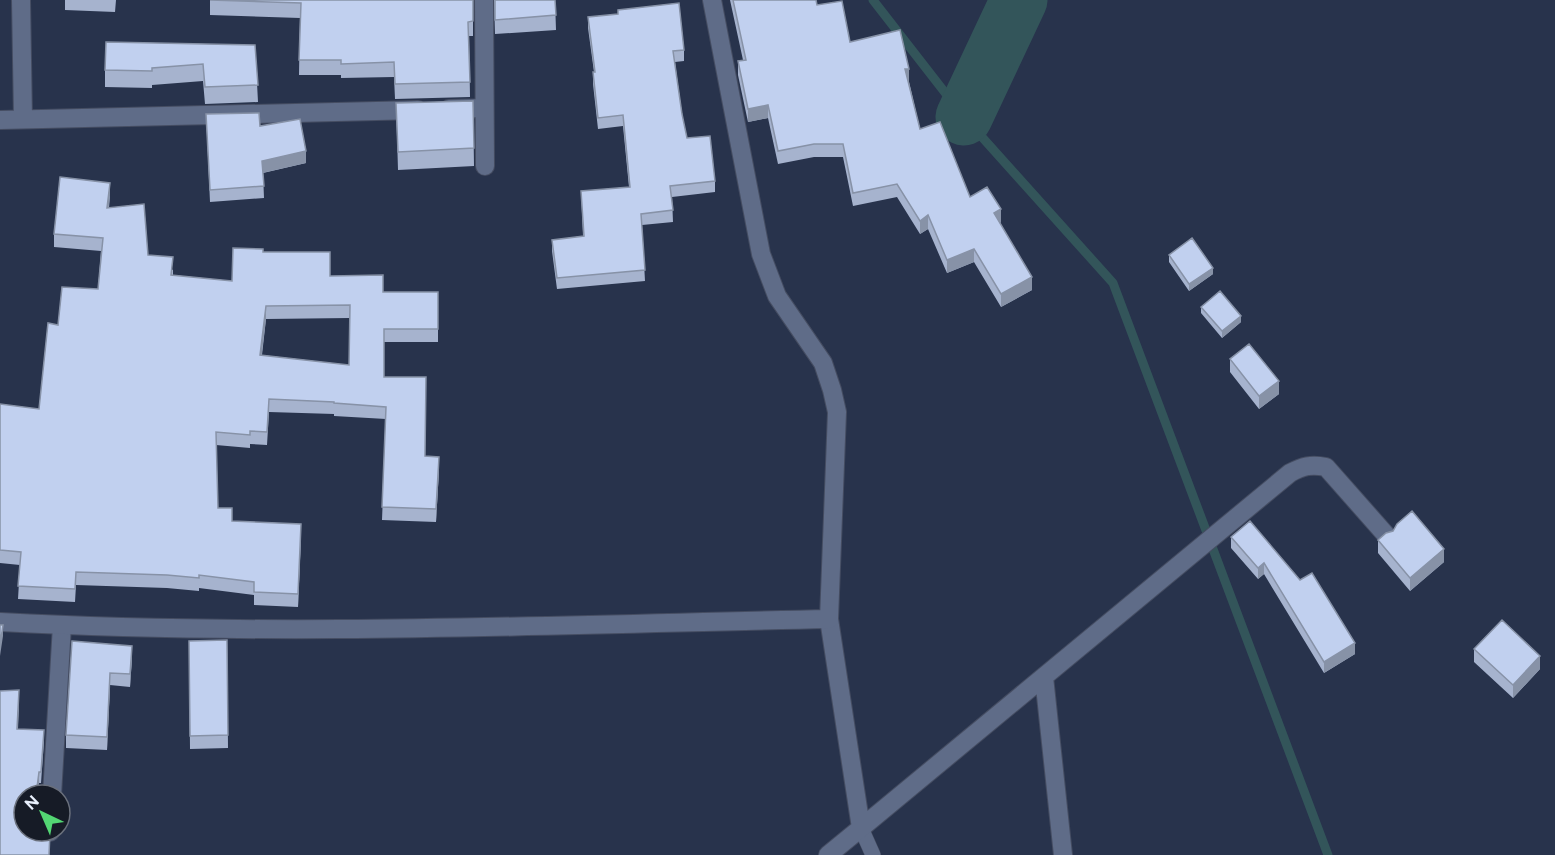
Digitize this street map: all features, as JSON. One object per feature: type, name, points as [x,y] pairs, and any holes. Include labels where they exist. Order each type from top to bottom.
[{"type":"street","points":[[21,0],[23,119]]},
{"type":"street","points":[[484,0],[484,166]]},
{"type":"street","points":[[711,0],[761,254],[777,296],[823,363],[837,412],[829,619],[861,828]]},
{"type":"street","points":[[0,120],[484,108]]},
{"type":"street","points":[[828,855],[1196,550],[1290,473],[1302,466],[1326,467],[1386,535]]},
{"type":"street","points":[[0,622],[270,628],[451,627],[829,619]]},
{"type":"street","points":[[53,783],[62,625]]},
{"type":"street","points":[[1044,677],[1063,855]]},
{"type":"lane","points":[[861,828],[873,855]]},
{"type":"building","points":[[210,0],[473,0],[473,21],[468,22],[470,82],[395,84],[394,62],[341,64],[341,60],[299,60],[301,3]]},
{"type":"building","points":[[495,0],[555,0],[556,15],[495,20]]},
{"type":"building","points":[[733,0],[816,0],[817,5],[842,1],[850,42],[900,30],[909,69],[905,69],[920,129],[940,122],[970,197],[987,187],[1001,209],[994,213],[1032,277],[1001,294],[974,249],[947,260],[928,215],[920,221],[897,184],[853,193],[843,144],[814,144],[778,151],[768,105],[748,109],[738,61],[746,60]]},
{"type":"building","points":[[679,3],[684,50],[673,51],[682,114],[687,138],[710,136],[715,181],[670,186],[673,210],[641,214],[645,270],[557,278],[552,240],[584,236],[581,191],[630,187],[623,115],[598,118],[588,17],[618,14],[618,10]]},
{"type":"building","points":[[106,42],[255,45],[258,85],[205,87],[203,64],[152,68],[152,71],[105,70]]},
{"type":"building","points":[[473,101],[474,148],[398,152],[396,103]]},
{"type":"building","points":[[259,113],[260,126],[300,119],[306,151],[262,161],[264,186],[210,190],[206,114]]},
{"type":"building","points":[[60,177],[110,183],[107,208],[144,204],[148,255],[173,257],[171,275],[232,281],[233,248],[263,249],[263,252],[330,252],[330,276],[383,275],[383,292],[438,292],[438,329],[384,329],[384,377],[426,377],[425,456],[439,457],[436,509],[382,507],[386,407],[269,399],[267,432],[250,431],[250,435],[216,432],[218,508],[232,508],[232,521],[301,524],[298,594],[254,592],[254,582],[199,575],[199,578],[76,572],[75,589],[18,586],[21,552],[0,550],[0,404],[39,409],[48,323],[58,325],[62,287],[98,289],[103,238],[54,234]],"holes":[[[350,305],[349,365],[260,355],[266,306]]]},
{"type":"building","points":[[1192,238],[1213,268],[1189,284],[1169,255]]},
{"type":"building","points":[[1220,291],[1241,316],[1222,331],[1201,307]]},
{"type":"building","points":[[1249,344],[1279,381],[1259,396],[1230,359]]},
{"type":"building","points":[[1412,511],[1444,549],[1410,578],[1378,540],[1386,533],[1393,531],[1397,524]]},
{"type":"building","points":[[1250,521],[1300,580],[1312,573],[1355,643],[1324,662],[1264,563],[1258,568],[1231,537]]},
{"type":"building","points":[[1502,620],[1540,656],[1513,685],[1474,649]]},
{"type":"building","points":[[0,625],[3,625],[0,645]]},
{"type":"building","points":[[227,640],[228,735],[190,736],[189,641]]},
{"type":"building","points":[[72,641],[132,646],[130,674],[110,673],[107,737],[66,735]]},
{"type":"building","points":[[19,690],[17,729],[44,730],[41,772],[39,772],[38,783],[12,783],[12,843],[50,843],[49,855],[0,855],[0,691]]},
{"type":"waterway","points":[[873,0],[964,117],[1113,283],[1328,855]]},
{"type":"waterway","points":[[964,117],[1019,0]]}]
